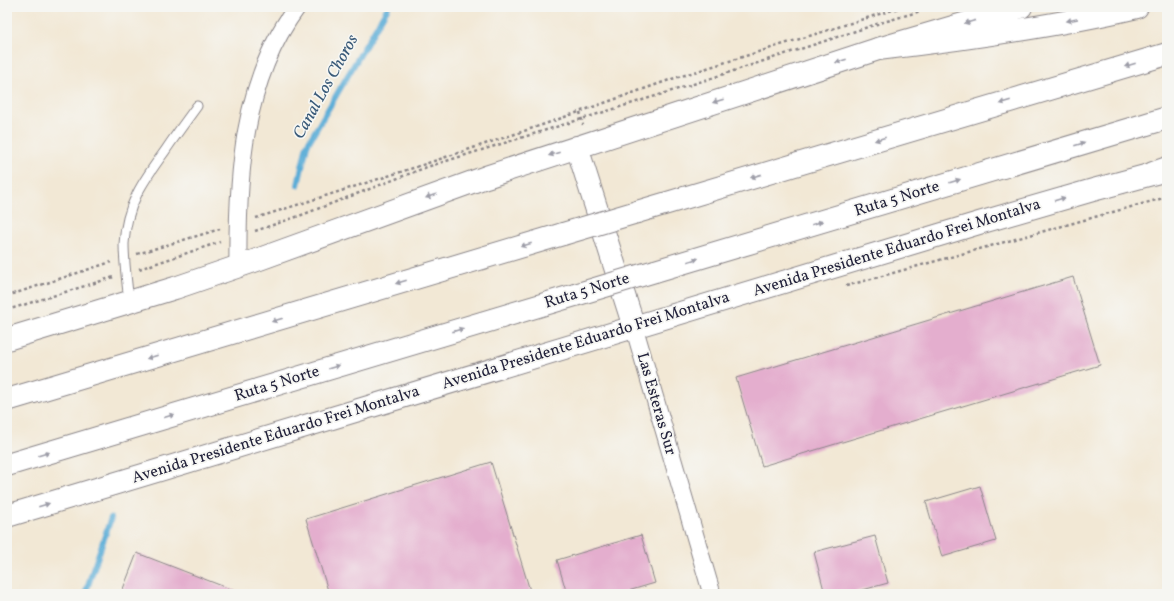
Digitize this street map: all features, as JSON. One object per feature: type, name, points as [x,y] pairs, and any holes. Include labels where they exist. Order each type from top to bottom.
[{"type":"main road","points":[[7,339],[238,267],[435,194],[577,147],[878,49],[1021,7]]},
{"type":"main road","points":[[878,49],[949,41],[1013,31],[1137,7]]},
{"type":"main road","points":[[7,400],[1167,54]]},
{"type":"main road","name":"Ruta 5 Norte","points":[[7,465],[1167,118]]},
{"type":"main road","name":"Las Esteras Sur","points":[[577,147],[634,327]]},
{"type":"main road","name":"Avenida Presidente Eduardo Frei Montalva","points":[[7,516],[1070,196],[1162,171]]},
{"type":"street","points":[[238,267],[237,230],[245,136],[254,98],[268,58],[282,30],[297,7]]},
{"type":"street","name":"Las Esteras Sur","points":[[634,327],[712,594]]},
{"type":"lane","points":[[129,302],[124,258],[124,242],[130,211],[144,180],[197,106]]},
{"type":"path","points":[[7,310],[126,274],[237,230],[672,79],[902,7]]},
{"type":"path","points":[[7,296],[124,258],[299,216],[427,167],[934,7]]},
{"type":"building","points":[[1073,277],[1100,365],[762,466],[736,378]]},
{"type":"building","points":[[491,462],[531,594],[329,594],[306,519]]},
{"type":"building","points":[[980,486],[996,541],[942,557],[926,502]]},
{"type":"building","points":[[641,535],[655,583],[618,594],[567,594],[557,560]]},
{"type":"building","points":[[875,536],[888,583],[848,594],[825,594],[814,552]]},
{"type":"building","points":[[137,553],[243,594],[121,594]]},
{"type":"waterway","name":"Canal Los Choros","points":[[298,185],[307,145],[388,7]]},
{"type":"waterway","name":"Canal Los Choros","points":[[85,594],[111,518]]}]
